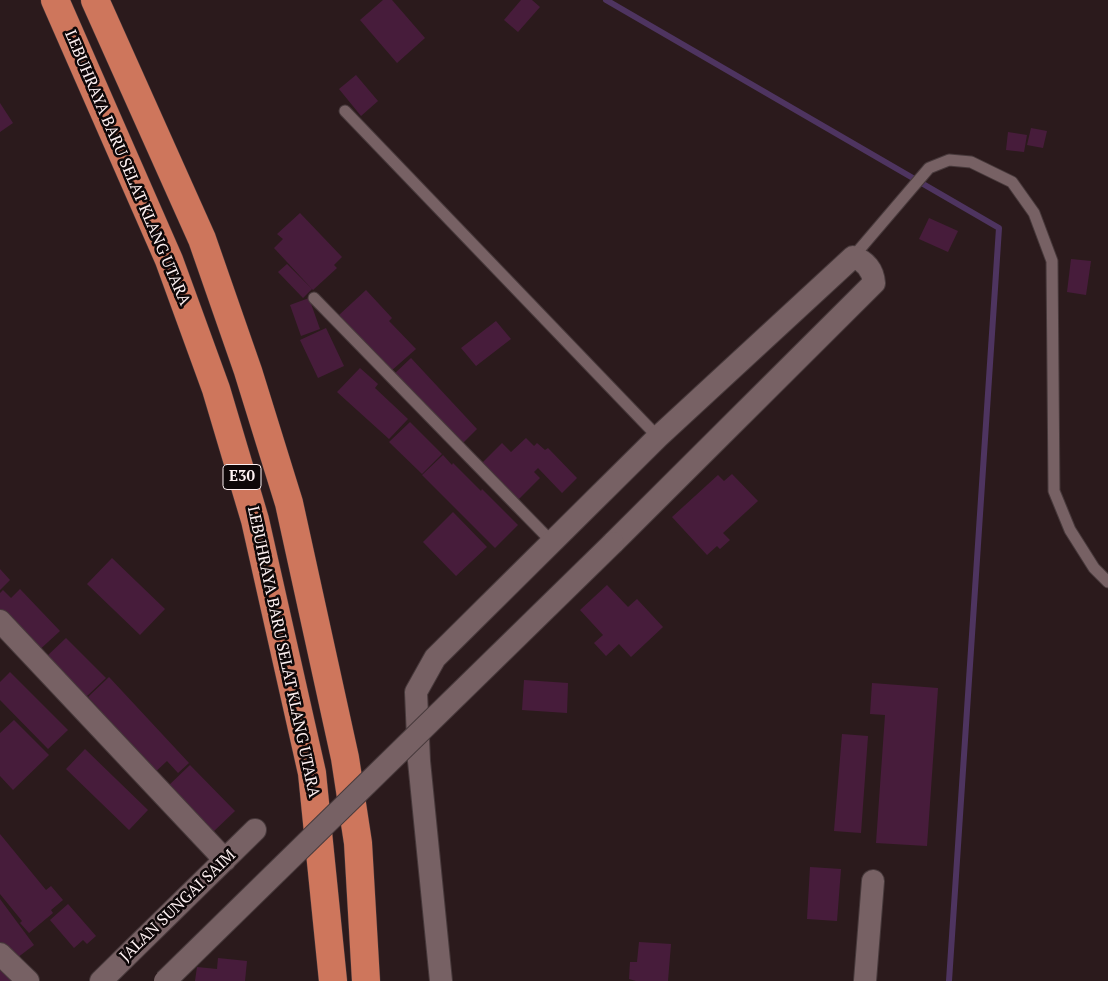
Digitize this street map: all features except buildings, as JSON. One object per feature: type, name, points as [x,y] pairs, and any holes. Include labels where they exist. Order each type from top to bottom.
[{"type":"highway","name":"LEBUHRAYA BARU SELAT KLANG UTARA","points":[[56,0],[169,260],[216,389],[255,520],[312,773],[333,981]]},
{"type":"highway","name":"E30","points":[[95,0],[202,239],[248,371],[289,503],[344,758],[358,843],[366,981]]},
{"type":"street","points":[[165,981],[613,543],[874,283],[873,272],[859,259],[853,256],[658,437],[435,658],[416,692],[419,761],[441,981]]},
{"type":"street","points":[[0,621],[225,860]]},
{"type":"street","name":"JALAN SUNGAI SAIM","points":[[101,981],[255,830]]},
{"type":"street","points":[[865,981],[872,881]]},
{"type":"street","points":[[0,954],[28,981]]},
{"type":"lane","points":[[345,112],[658,437]]},
{"type":"lane","points":[[853,256],[929,168],[948,160],[971,162],[1012,182],[1034,213],[1052,261],[1054,491],[1070,530],[1094,568],[1108,582]]},
{"type":"lane","points":[[314,298],[552,542]]},
{"type":"waterway","points":[[606,0],[999,228],[949,981]]}]
